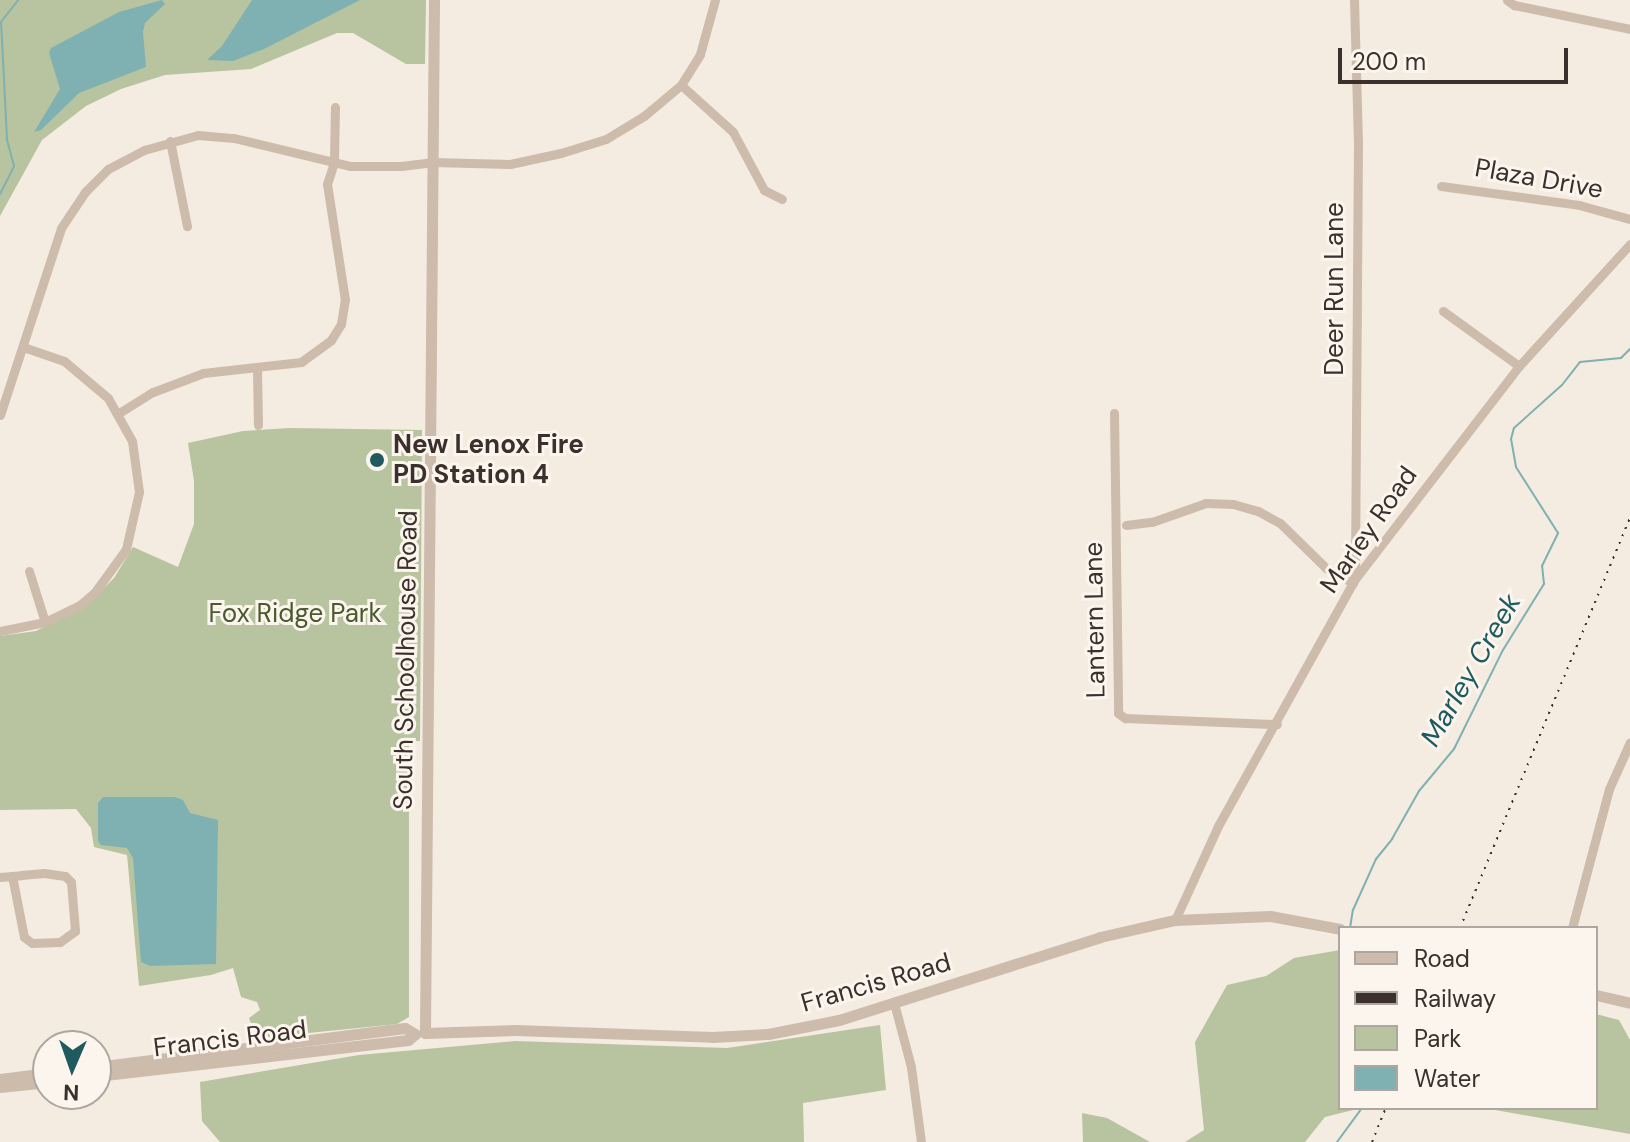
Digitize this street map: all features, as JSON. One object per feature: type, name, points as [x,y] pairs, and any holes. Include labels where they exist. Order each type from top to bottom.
[{"type":"street","name":"South Schoolhouse Road","points":[[420,1034],[434,0]]},
{"type":"street","points":[[0,415],[61,228],[85,192],[108,169],[170,141],[198,135],[234,138],[350,166],[401,166],[432,162],[510,164],[561,153],[606,139],[644,116],[681,85],[700,54],[715,0]]},
{"type":"street","name":"Deer Run Lane","points":[[1354,0],[1358,141],[1354,581]]},
{"type":"street","points":[[1507,0],[1514,5],[1630,29]]},
{"type":"street","points":[[681,85],[733,132],[764,190],[782,199]]},
{"type":"street","points":[[119,413],[153,392],[203,373],[301,362],[325,347],[341,324],[345,300],[327,184],[334,162],[335,107]]},
{"type":"street","points":[[170,141],[187,226]]},
{"type":"street","name":"Plaza Drive","points":[[1441,186],[1579,205],[1630,219]]},
{"type":"street","name":"Marley Road","points":[[1175,920],[1211,840],[1354,581],[1519,366],[1630,244]]},
{"type":"street","points":[[1443,311],[1519,366]]},
{"type":"street","points":[[0,631],[45,622],[80,605],[95,592],[118,563],[131,537],[138,510],[139,476],[132,441],[119,413],[81,372],[55,357],[23,347]]},
{"type":"street","points":[[257,369],[258,425]]},
{"type":"street","name":"Lantern Lane","points":[[1114,413],[1118,713],[1125,718],[1277,724]]},
{"type":"street","points":[[1126,525],[1152,522],[1206,503],[1233,504],[1258,511],[1280,523],[1326,568],[1354,581]]},
{"type":"street","points":[[29,571],[45,622]]},
{"type":"street","points":[[1573,926],[1609,789],[1630,742]]},
{"type":"street","points":[[0,877],[12,876],[65,876],[71,882],[75,931],[60,942],[32,943],[24,937],[12,876]]},
{"type":"street","name":"Francis Road","points":[[112,1074],[408,1040],[420,1034],[515,1030],[734,1037],[802,1029],[1100,937],[1175,920],[1248,915],[1299,919],[1334,927]]},
{"type":"street","points":[[1598,995],[1630,1003]]},
{"type":"street","points":[[894,1003],[911,1067],[921,1142]]},
{"type":"street","name":"Francis Road","points":[[112,1065],[405,1028],[420,1034]]},
{"type":"street","points":[[0,1079],[32,1075]]},
{"type":"street","points":[[0,1087],[32,1084]]},
{"type":"green space","points":[[0,0],[426,0],[425,64],[406,64],[353,33],[337,33],[251,69],[165,75],[121,89],[86,106],[42,140],[0,216]]},
{"type":"green space","name":"Fox Ridge Park","points":[[290,428],[422,430],[420,741],[409,741],[409,1017],[397,1024],[269,1037],[252,1026],[249,1018],[260,1010],[257,1002],[241,997],[233,968],[211,975],[139,986],[127,855],[94,847],[91,828],[76,809],[0,810],[0,636],[36,631],[85,607],[114,578],[133,547],[178,567],[194,524],[194,481],[188,443],[243,431]]},
{"type":"green space","points":[[1338,950],[1338,1110],[1353,1110],[1325,1117],[1305,1142],[1185,1142],[1204,1130],[1195,1042],[1227,985],[1266,976],[1294,958]]},
{"type":"green space","points":[[1598,1015],[1619,1020],[1630,1040],[1630,1134],[1495,1110],[1598,1110]]},
{"type":"green space","points":[[880,1025],[886,1090],[803,1103],[804,1142],[220,1142],[202,1121],[200,1082],[359,1055],[515,1041],[727,1048]]},
{"type":"green space","points":[[1082,1113],[1107,1118],[1150,1142],[1083,1142]]},
{"type":"water","points":[[162,0],[165,4],[145,23],[146,67],[79,93],[41,130],[34,132],[60,89],[49,53],[51,48],[119,12]]},
{"type":"water","points":[[252,0],[360,0],[264,49],[233,61],[207,60],[222,46]]},
{"type":"water","points":[[103,797],[175,797],[183,800],[190,813],[218,820],[216,964],[150,966],[141,962],[133,858],[127,848],[101,845],[98,841],[98,803]]},
{"type":"waterway","points":[[0,194],[14,166],[7,139],[1,22],[18,0]]},
{"type":"waterway","name":"Marley Creek","points":[[1350,926],[1353,910],[1376,859],[1392,839],[1419,791],[1454,749],[1503,650],[1544,584],[1542,566],[1558,533],[1516,467],[1511,439],[1514,428],[1562,385],[1580,362],[1621,358],[1630,349]]},
{"type":"waterway","name":"Marley Creek","points":[[1337,1142],[1361,1110]]},
{"type":"railway","points":[[1461,926],[1630,518]]},
{"type":"railway","points":[[1372,1142],[1385,1110]]},
{"type":"place","name":"New Lenox Fire PD Station 4","points":[[377,460]]}]
